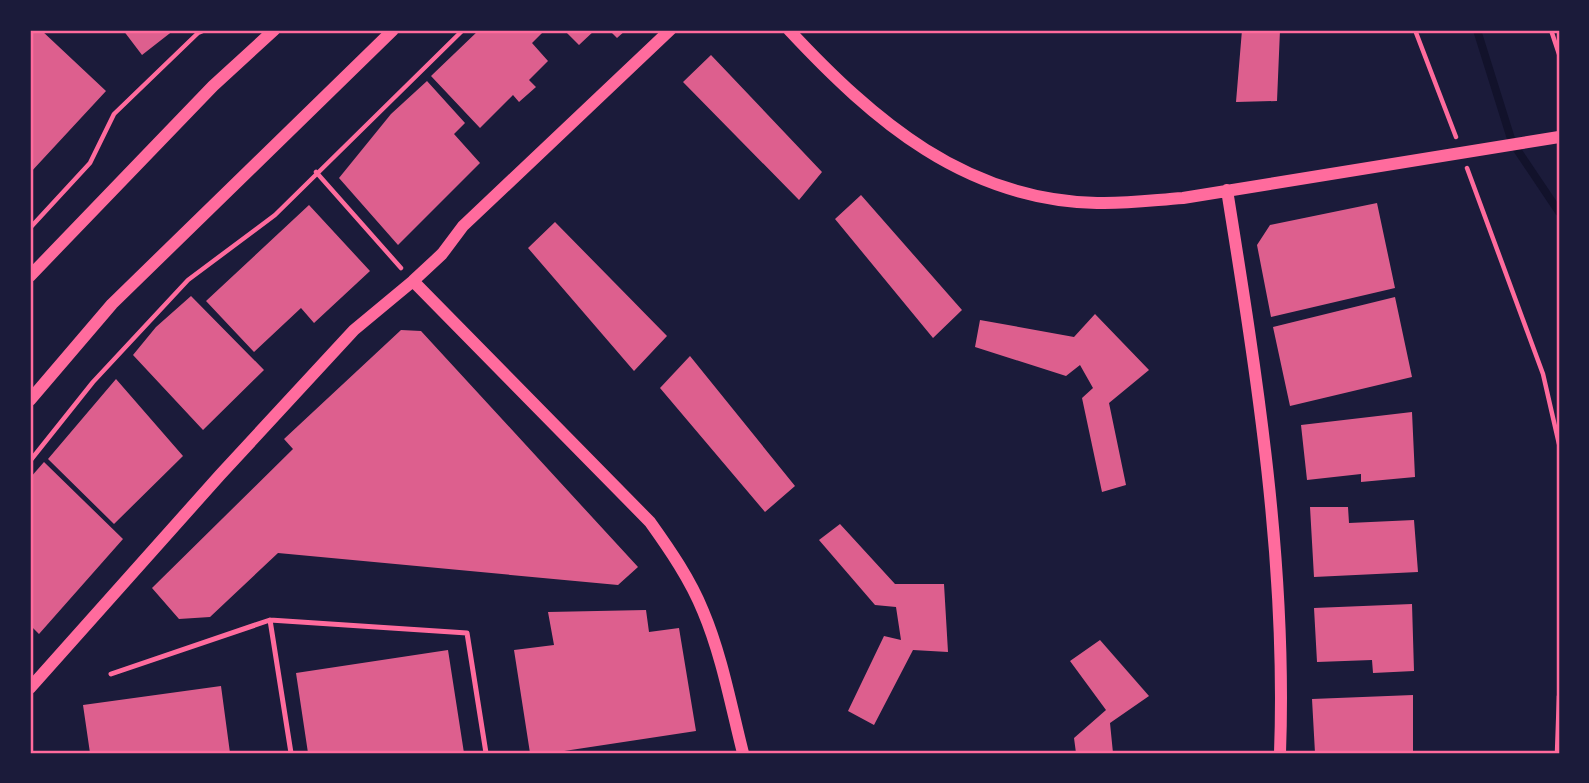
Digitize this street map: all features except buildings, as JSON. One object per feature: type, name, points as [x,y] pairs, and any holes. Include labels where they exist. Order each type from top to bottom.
[{"type":"street","points":[[30,276],[213,86],[274,30]]},
{"type":"street","points":[[30,400],[112,304],[393,30]]},
{"type":"street","points":[[30,688],[354,330],[414,281],[442,254],[463,226],[670,30]]},
{"type":"street","points":[[789,30],[867,108],[923,150],[993,183],[1032,195],[1096,203],[1134,202],[1227,190],[1559,137]]},
{"type":"street","points":[[1227,190],[1260,396],[1276,550],[1279,753]]},
{"type":"street","points":[[414,281],[650,522],[672,554],[702,608],[713,638],[743,753]]},
{"type":"lane","points":[[270,620],[291,753]]},
{"type":"lane","points":[[111,674],[270,620],[467,633],[486,753]]},
{"type":"path","points":[[30,228],[90,163],[114,114],[198,33],[205,30]]},
{"type":"path","points":[[30,461],[93,382],[188,280],[275,215],[463,30]]},
{"type":"path","points":[[1415,30],[1458,144]]},
{"type":"path","points":[[1551,30],[1559,54]]},
{"type":"path","points":[[1463,156],[1543,374],[1559,444]]},
{"type":"path","points":[[316,173],[414,281]]},
{"type":"path","points":[[1557,753],[1559,696]]},
{"type":"waterway","points":[[1477,30],[1512,142],[1559,212]]}]
